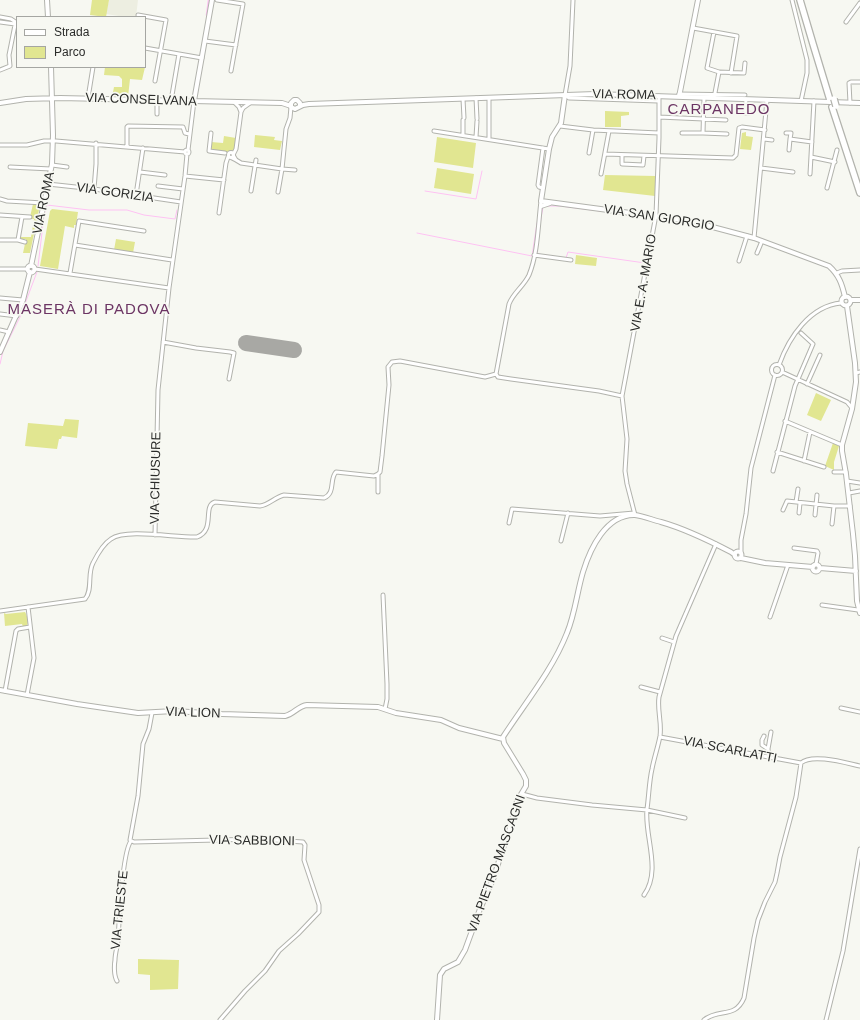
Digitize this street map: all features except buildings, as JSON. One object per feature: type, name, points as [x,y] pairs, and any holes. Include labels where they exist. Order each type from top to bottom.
[{"type":"highway","points":[[800,0],[812,44],[832,99]]},
{"type":"highway","points":[[804,0],[860,193]]},
{"type":"highway","points":[[834,106],[860,182]]},
{"type":"street","points":[[47,0],[48,16]]},
{"type":"street","points":[[194,102],[212,0]]},
{"type":"street","points":[[217,0],[243,4],[232,71]]},
{"type":"street","points":[[496,374],[509,304],[513,296],[527,279],[534,255],[549,149],[552,137],[560,126],[570,66],[573,0]]},
{"type":"street","points":[[679,95],[698,0]]},
{"type":"street","points":[[792,0],[807,65],[801,101]]},
{"type":"street","points":[[846,22],[860,4]]},
{"type":"street","points":[[855,9],[859,12]]},
{"type":"street","points":[[138,15],[144,16]]},
{"type":"street","points":[[146,16],[166,20],[155,81]]},
{"type":"street","points":[[0,17],[11,19],[16,24]]},
{"type":"street","points":[[0,22],[16,24]]},
{"type":"street","points":[[0,70],[11,66],[9,55],[16,24]]},
{"type":"street","points":[[693,28],[737,36],[730,73]]},
{"type":"street","points":[[714,32],[707,68],[719,72],[744,73],[745,63]]},
{"type":"street","points":[[205,41],[236,45]]},
{"type":"street","points":[[146,48],[202,58]]},
{"type":"street","points":[[171,101],[179,54]]},
{"type":"street","name":"VIA ROMA","points":[[0,352],[23,300],[31,269],[52,167],[53,141],[51,68]]},
{"type":"street","points":[[88,98],[92,68]]},
{"type":"street","points":[[714,96],[719,72]]},
{"type":"street","points":[[850,103],[850,83],[860,82]]},
{"type":"street","name":"VIA ROMA","points":[[299,106],[309,104],[565,95],[658,98],[679,95],[714,96],[859,104]]},
{"type":"street","name":"VIA ROMA","points":[[679,95],[704,98],[714,96]]},
{"type":"street","points":[[745,97],[745,113],[749,113]]},
{"type":"street","name":"VIA CONSELVANA","points":[[0,103],[26,99],[88,98],[194,102],[282,103],[291,105],[296,100],[299,106]]},
{"type":"street","points":[[476,98],[476,137]]},
{"type":"street","points":[[488,139],[489,98]]},
{"type":"street","name":"VIA E. A. MARIO","points":[[635,514],[626,484],[625,471],[627,439],[622,396],[656,215],[659,156],[658,98]]},
{"type":"street","points":[[703,133],[704,98]]},
{"type":"street","points":[[463,99],[463,135]]},
{"type":"street","points":[[157,100],[157,114]]},
{"type":"street","points":[[754,238],[768,100]]},
{"type":"street","points":[[810,174],[814,101]]},
{"type":"street","name":"VIA CHIUSURE","points":[[2,611],[85,599],[88,594],[92,566],[108,541],[123,534],[155,535],[158,398],[163,342],[172,260],[185,176],[186,152],[194,102]]},
{"type":"street","points":[[234,102],[241,112]]},
{"type":"street","points":[[219,212],[226,163],[229,155],[236,150],[241,112],[243,108],[250,103]]},
{"type":"street","points":[[291,105],[295,109],[299,106]]},
{"type":"street","points":[[278,192],[282,169],[285,132],[290,118],[291,105]]},
{"type":"street","points":[[290,118],[299,106]]},
{"type":"street","points":[[659,117],[726,120]]},
{"type":"street","points":[[126,147],[128,126],[183,127],[185,133],[190,134]]},
{"type":"street","points":[[560,126],[593,130],[659,133]]},
{"type":"street","points":[[605,154],[733,158],[736,156],[739,128],[742,127],[765,130]]},
{"type":"street","points":[[589,153],[593,130]]},
{"type":"street","points":[[434,131],[549,149]]},
{"type":"street","points":[[601,174],[609,131]]},
{"type":"street","points":[[682,132],[727,134]]},
{"type":"street","points":[[210,133],[209,151],[229,155],[241,163],[295,170]]},
{"type":"street","points":[[786,133],[791,133],[789,150]]},
{"type":"street","points":[[764,139],[772,140]]},
{"type":"street","points":[[790,139],[812,142]]},
{"type":"street","points":[[0,145],[27,145],[53,141],[96,143],[186,152]]},
{"type":"street","points":[[94,189],[96,143]]},
{"type":"street","points":[[136,195],[142,148]]},
{"type":"street","points":[[543,148],[538,185],[539,187],[543,188]]},
{"type":"street","points":[[827,188],[837,150]]},
{"type":"street","points":[[622,155],[622,164],[643,165],[644,156]]},
{"type":"street","points":[[811,158],[835,162]]},
{"type":"street","points":[[251,191],[256,160]]},
{"type":"street","name":"VIA GORIZIA","points":[[10,167],[67,167]]},
{"type":"street","points":[[540,168],[546,168]]},
{"type":"street","points":[[761,168],[793,172]]},
{"type":"street","points":[[140,172],[166,175]]},
{"type":"street","points":[[185,176],[224,180]]},
{"type":"street","name":"VIA GORIZIA","points":[[48,184],[94,189],[181,202]]},
{"type":"street","points":[[158,186],[183,189]]},
{"type":"street","name":"VIA SAN GIORGIO","points":[[542,195],[546,199],[554,202]]},
{"type":"street","points":[[0,199],[6,201],[44,203]]},
{"type":"street","name":"VIA SAN GIORGIO","points":[[541,201],[690,220],[754,238],[823,263],[837,273]]},
{"type":"street","name":"VIA SAN GIORGIO","points":[[540,206],[554,202]]},
{"type":"street","points":[[0,215],[30,217]]},
{"type":"street","points":[[18,240],[22,217]]},
{"type":"street","points":[[70,273],[79,221],[144,231]]},
{"type":"street","points":[[739,261],[746,236]]},
{"type":"street","points":[[0,240],[18,240],[25,242]]},
{"type":"street","points":[[757,253],[762,241]]},
{"type":"street","points":[[75,245],[172,260]]},
{"type":"street","points":[[534,255],[571,260]]},
{"type":"street","points":[[0,269],[31,269],[70,273],[169,288]]},
{"type":"street","points":[[860,270],[842,271],[837,273],[845,296],[850,300],[860,300]]},
{"type":"street","points":[[842,303],[845,296]]},
{"type":"street","points":[[0,298],[23,300]]},
{"type":"street","points":[[822,605],[859,612],[849,493],[842,451],[842,445],[858,373],[847,306],[850,304],[850,300]]},
{"type":"street","points":[[737,553],[740,546],[746,514],[751,468],[775,376],[772,372],[772,368],[775,365],[779,365],[790,342],[806,320],[813,314],[826,307],[842,303],[847,306]]},
{"type":"street","points":[[0,314],[17,316]]},
{"type":"street","points":[[0,330],[9,332]]},
{"type":"street","points":[[772,471],[798,380],[814,343],[800,333]]},
{"type":"street","points":[[163,342],[234,353],[230,379]]},
{"type":"street","points":[[807,384],[820,356]]},
{"type":"street","points":[[378,492],[378,474],[380,472],[382,456],[389,385],[388,367],[390,364],[395,361],[400,361],[485,377],[496,374]]},
{"type":"street","points":[[779,365],[782,372],[851,404]]},
{"type":"street","points":[[775,376],[782,372]]},
{"type":"street","points":[[496,374],[498,377],[599,391],[622,396]]},
{"type":"street","points":[[786,421],[842,445]]},
{"type":"street","points":[[804,461],[810,432]]},
{"type":"street","points":[[778,452],[824,467]]},
{"type":"street","points":[[155,535],[199,536],[204,532],[207,526],[209,506],[215,502],[260,506],[284,495],[324,498],[331,492],[333,476],[336,472],[374,476],[378,474]]},
{"type":"street","points":[[834,472],[846,472]]},
{"type":"street","points":[[847,481],[860,483]]},
{"type":"street","points":[[798,489],[799,513]]},
{"type":"street","points":[[849,493],[860,491]]},
{"type":"street","points":[[815,515],[817,495]]},
{"type":"street","points":[[783,510],[787,501],[834,506],[850,506]]},
{"type":"street","points":[[832,524],[834,506]]},
{"type":"street","points":[[509,523],[512,509],[600,516],[635,514],[682,528],[746,558],[765,563],[856,571]]},
{"type":"street","points":[[561,541],[568,513]]},
{"type":"street","points":[[502,739],[560,648],[570,624],[583,571],[600,535],[610,523],[626,514]]},
{"type":"street","points":[[644,895],[650,885],[652,873],[647,810],[652,768],[660,737],[658,707],[660,692],[674,642],[716,544]]},
{"type":"street","points":[[794,548],[817,551],[816,567]]},
{"type":"street","points":[[770,616],[788,565]]},
{"type":"street","points":[[383,595],[387,692],[385,710]]},
{"type":"street","points":[[27,695],[34,658],[28,607]]},
{"type":"street","points":[[5,691],[16,631],[19,628],[30,627]]},
{"type":"street","points":[[662,638],[674,642]]},
{"type":"street","points":[[641,687],[660,692]]},
{"type":"street","name":"VIA LION","points":[[0,690],[120,711],[152,713],[174,711],[208,714],[285,716],[291,714],[299,707],[307,705],[369,706],[396,713],[435,719],[459,728],[502,739]]},
{"type":"street","points":[[841,708],[860,712]]},
{"type":"street","name":"VIA TRIESTE","points":[[117,981],[115,977],[115,959],[125,863],[128,844],[131,840],[138,796],[143,744],[149,729],[152,713]]},
{"type":"street","points":[[770,758],[768,749],[771,732]]},
{"type":"street","points":[[764,736],[762,745],[768,749]]},
{"type":"street","name":"VIA SCARLATTI","points":[[660,737],[801,763]]},
{"type":"street","name":"VIA PIETRO MASCAGNI","points":[[437,1020],[440,975],[444,969],[458,962],[462,958],[494,877],[517,801],[526,786],[526,780],[502,739]]},
{"type":"street","points":[[704,1020],[711,1016],[737,1009],[744,998],[758,920],[777,873],[796,797],[801,763],[805,760],[822,759],[860,766]]},
{"type":"street","points":[[522,794],[537,798],[647,810],[685,818]]},
{"type":"street","name":"VIA SABBIONI","points":[[131,840],[134,842],[259,839],[304,843],[304,860],[319,905],[319,912],[279,951],[265,971],[220,1020]]},
{"type":"street","points":[[826,1020],[843,951],[860,849]]},
{"type":"shaded area","points":[[109,0],[138,0],[136,16],[106,14]]},
{"type":"green space","points":[[92,0],[109,0],[106,16],[90,15]]},
{"type":"green space","points":[[105,68],[145,68],[142,80],[130,79],[128,97],[112,97],[114,87],[122,87],[122,79],[119,76],[104,75]]},
{"type":"green space","points":[[605,111],[629,112],[629,115],[621,116],[621,127],[605,127]]},
{"type":"green space","points":[[746,132],[746,136],[753,137],[751,150],[740,149],[742,133]]},
{"type":"green space","points":[[255,135],[275,137],[274,140],[282,141],[280,150],[254,147]]},
{"type":"green space","points":[[224,136],[236,138],[234,150],[227,152],[211,150],[211,142],[223,143]]},
{"type":"green space","points":[[437,137],[476,143],[473,168],[434,162]]},
{"type":"green space","points":[[437,168],[474,174],[471,194],[434,188]]},
{"type":"green space","points":[[605,175],[656,176],[655,196],[603,190]]},
{"type":"green space","points":[[33,204],[40,205],[30,253],[23,253],[26,239],[19,239],[20,237],[31,237],[34,219],[23,219],[23,217],[30,217]]},
{"type":"green space","points":[[52,209],[78,212],[76,225],[74,225],[74,228],[65,226],[58,269],[40,266],[50,211]]},
{"type":"green space","points":[[116,239],[135,242],[133,253],[114,250]]},
{"type":"green space","points":[[576,255],[597,258],[596,266],[575,264]]},
{"type":"green space","points":[[816,393],[831,400],[821,421],[807,415]]},
{"type":"green space","points":[[65,419],[79,420],[77,438],[62,436],[61,439],[59,439],[57,449],[25,446],[28,423],[63,426]]},
{"type":"green space","points":[[833,443],[839,446],[834,462],[834,470],[825,466]]},
{"type":"green space","points":[[25,612],[28,619],[27,626],[23,627],[22,624],[5,626],[4,613]]},
{"type":"green space","points":[[138,959],[179,960],[178,989],[150,990],[150,975],[138,974]]},
{"type":"waterway","points":[[207,15],[209,0]]},
{"type":"waterway","points":[[425,191],[476,199],[482,171]]},
{"type":"waterway","points":[[38,266],[44,216],[47,205],[89,210],[127,210],[144,215],[175,219],[177,210]]},
{"type":"waterway","points":[[548,206],[560,206],[632,215]]},
{"type":"waterway","points":[[540,224],[543,207]]},
{"type":"waterway","points":[[637,216],[644,217]]},
{"type":"waterway","points":[[417,233],[532,256],[537,223]]},
{"type":"waterway","points":[[538,241],[538,254],[566,258],[568,252],[645,263]]},
{"type":"waterway","points":[[0,364],[3,351],[20,317],[37,272]]},
{"type":"runway","points":[[246,343],[294,350]]},
{"type":"district","name":"CARPANEDO","points":[[719,110]]},
{"type":"district","name":"MASERÀ DI PADOVA","points":[[89,310]]}]
